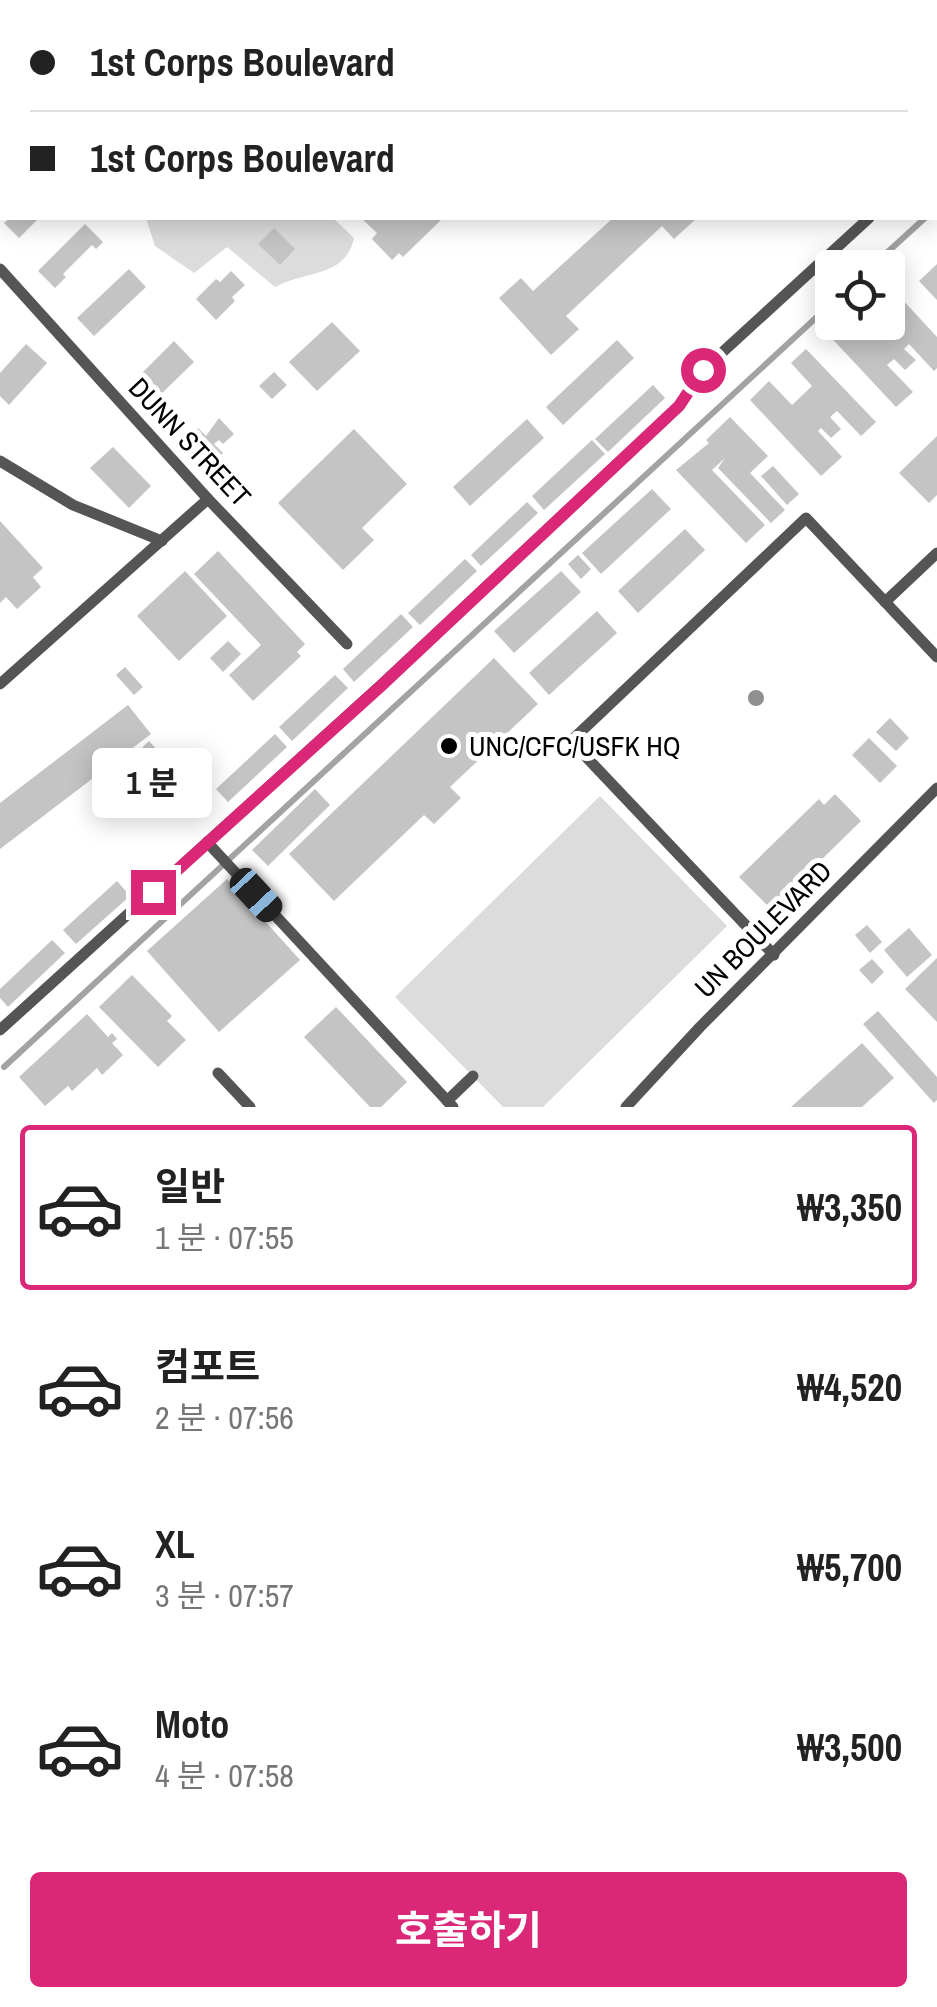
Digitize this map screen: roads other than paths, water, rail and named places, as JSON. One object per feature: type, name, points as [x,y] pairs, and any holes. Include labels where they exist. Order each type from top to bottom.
[{"type":"lane","points":[[0,1030],[382,685],[679,406],[703,370],[867,220]]},
{"type":"lane","name":"DUNN STREET","points":[[0,270],[208,499],[348,644]]},
{"type":"lane","points":[[0,461],[73,504],[162,542]]},
{"type":"lane","points":[[0,684],[208,499]]},
{"type":"lane","points":[[774,955],[571,741],[806,518],[937,657]]},
{"type":"lane","points":[[885,602],[937,552]]},
{"type":"lane","name":"UN BOULEVARD","points":[[626,1107],[700,1026],[937,788]]},
{"type":"lane","points":[[207,842],[450,1104],[473,1076]]},
{"type":"lane","points":[[218,1073],[250,1107]]},
{"type":"waterway","points":[[890,250],[923,220]]},
{"type":"waterway","points":[[4,1067],[815,319]]},
{"type":"place","name":"UNC/CFC/USFK HQ","points":[[449,746]]}]
